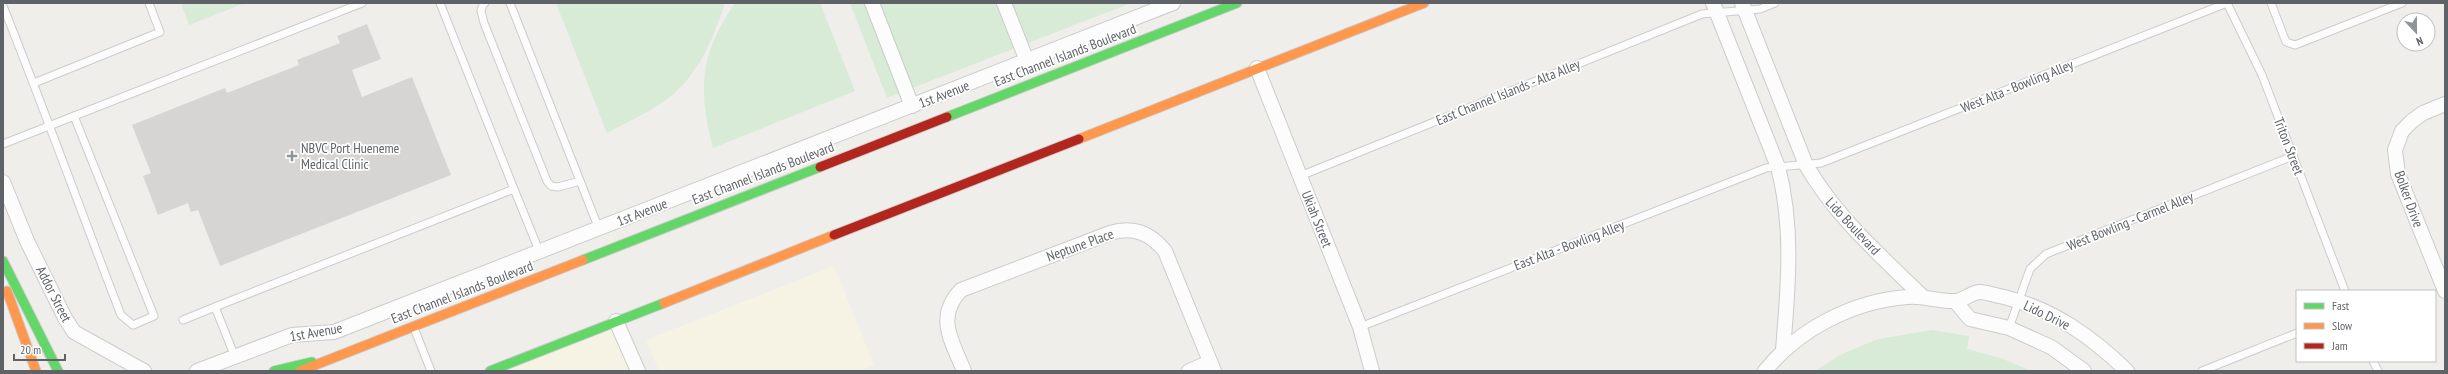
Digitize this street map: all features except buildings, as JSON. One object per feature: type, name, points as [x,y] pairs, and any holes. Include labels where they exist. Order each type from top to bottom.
[{"type":"main road","name":"East Channel Islands Boulevard","points":[[300,371],[1237,3]]},
{"type":"main road","points":[[490,371],[1424,3]]},
{"type":"main road","points":[[3,261],[58,371]]},
{"type":"main road","points":[[3,280],[36,371]]},
{"type":"main road","points":[[274,371],[335,357]]},
{"type":"street","points":[[872,3],[912,106]]},
{"type":"street","points":[[1004,3],[1027,61]]},
{"type":"street","name":"1st Avenue","points":[[197,371],[292,335],[334,332],[540,253],[1173,3]]},
{"type":"street","name":"Lido Boulevard","points":[[1743,7],[1806,165],[1820,189],[1845,221],[1922,296]]},
{"type":"street","points":[[1715,8],[1778,167],[1787,207],[1789,231],[1783,350]]},
{"type":"street","name":"Ukiah Street","points":[[1257,68],[1360,327],[1372,371]]},
{"type":"street","name":"Bolker Drive","points":[[2445,104],[2423,113],[2412,120],[2402,130],[2395,150],[2398,174],[2445,291]]},
{"type":"street","name":"Addor Street","points":[[3,182],[27,241],[65,318],[74,332],[144,371]]},
{"type":"street","name":"Neptune Place","points":[[964,371],[948,328],[946,318],[948,307],[961,290],[1110,233],[1126,230],[1146,234],[1157,241],[1165,251],[1212,367],[1189,371]]},
{"type":"street","name":"Lido Drive","points":[[1922,296],[1955,301],[1980,292],[2019,301],[2039,308],[2071,325],[2100,346],[2127,371]]},
{"type":"street","points":[[1765,371],[1783,350],[1816,327],[1850,311],[1893,298],[1922,296]]},
{"type":"street","name":"Lido Drive","points":[[1955,301],[1970,319],[2009,328],[2051,347],[2084,371]]},
{"type":"street","points":[[616,321],[638,371]]},
{"type":"lane","points":[[34,83],[160,32],[149,3]]},
{"type":"lane","points":[[3,144],[362,3]]},
{"type":"lane","points":[[440,3],[540,253]]},
{"type":"lane","points":[[485,3],[482,4],[481,11],[484,22],[538,160],[551,186],[558,187],[580,181]]},
{"type":"lane","points":[[510,3],[599,229]]},
{"type":"lane","name":"East Channel Islands - Alta Alley","points":[[1300,176],[1715,8],[1743,7],[1760,9],[1775,3]]},
{"type":"lane","name":"Triton Street","points":[[2227,3],[2262,75],[2345,290]]},
{"type":"lane","name":"West Alta - Bowling Alley","points":[[1778,167],[1821,163],[2227,3]]},
{"type":"lane","points":[[2271,3],[2286,42],[2295,45],[2402,3]]},
{"type":"lane","points":[[3,6],[34,83],[48,126],[121,315],[132,326],[154,316],[74,116]]},
{"type":"lane","name":"West Bowling - Carmel Alley","points":[[2009,328],[2030,269],[2046,254],[2293,156]]},
{"type":"lane","name":"East Alta - Bowling Alley","points":[[1360,327],[1766,168],[1778,167]]},
{"type":"lane","points":[[183,320],[514,189]]},
{"type":"lane","points":[[215,308],[235,357]]},
{"type":"lane","points":[[413,326],[431,371]]},
{"type":"lane","points":[[2202,371],[2296,333]]},
{"type":"lane","points":[[2374,362],[2378,371]]},
{"type":"shaded area","points":[[834,266],[874,365],[859,371],[659,371],[646,340]]},
{"type":"shaded area","points":[[616,321],[638,371],[490,371]]},
{"type":"green space","points":[[181,3],[245,3],[189,25]]},
{"type":"green space","points":[[556,3],[725,3],[709,45],[694,71],[685,82],[675,93],[663,102],[607,133]]},
{"type":"green space","points":[[735,3],[820,3],[855,91],[713,148],[705,108],[705,73],[708,56],[714,39]]},
{"type":"green space","points":[[850,3],[1131,3],[887,98]]},
{"type":"green space","points":[[1932,330],[1969,336],[1967,349],[2001,358],[2031,371],[1815,371],[1842,354],[1878,339]]},
{"type":"traffic: fast","points":[[947,117],[1237,3]]},
{"type":"traffic: fast","points":[[583,260],[820,167]]},
{"type":"traffic: fast","points":[[3,261],[58,371]]},
{"type":"traffic: fast","points":[[490,371],[664,303]]},
{"type":"traffic: fast","points":[[274,371],[312,362]]},
{"type":"traffic: slow","points":[[1079,139],[1424,3]]},
{"type":"traffic: slow","points":[[664,303],[834,235]]},
{"type":"traffic: slow","points":[[300,371],[583,260]]},
{"type":"traffic: slow","points":[[7,291],[36,371]]},
{"type":"traffic: jam","points":[[820,167],[947,117]]},
{"type":"traffic: jam","points":[[834,235],[1079,139]]},
{"type":"place","name":"NBVC Port Hueneme Medical Clinic","points":[[292,156]]}]
